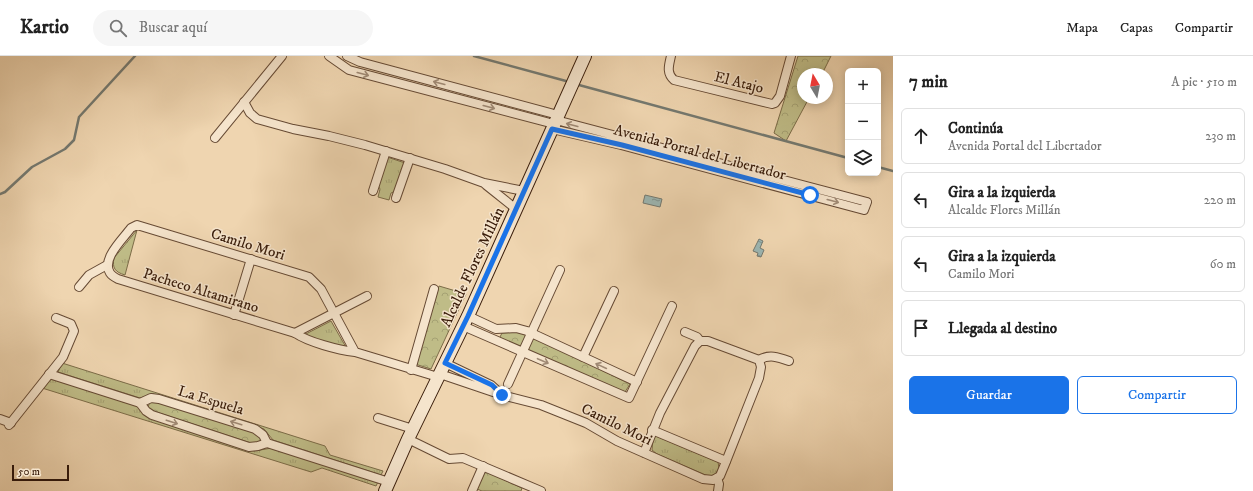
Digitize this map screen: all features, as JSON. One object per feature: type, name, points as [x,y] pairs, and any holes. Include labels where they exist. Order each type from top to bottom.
[{"type":"street","points":[[215,138],[282,56]]},
{"type":"street","name":"Avenida Portal del Libertador","points":[[329,56],[349,70],[555,122],[866,206]]},
{"type":"street","name":"Avenida Portal del Libertador","points":[[347,56],[360,62],[555,122]]},
{"type":"street","name":"Alcalde Flores Millán","points":[[387,487],[410,434],[465,321],[585,56]]},
{"type":"street","name":"El Atajo","points":[[672,56],[668,71],[674,80],[772,104],[775,103],[780,96],[791,56]]},
{"type":"street","points":[[244,102],[250,113],[257,119],[386,151],[484,183],[524,192]]},
{"type":"street","points":[[373,191],[386,151]]},
{"type":"street","points":[[396,198],[410,158]]},
{"type":"street","points":[[484,183],[516,209]]},
{"type":"street","name":"Camilo Mori","points":[[108,265],[109,256],[132,228],[137,225],[309,277],[320,289],[355,352]]},
{"type":"street","points":[[234,315],[251,259]]},
{"type":"street","points":[[79,287],[89,275],[108,265]]},
{"type":"street","name":"Pacheco Altamirano","points":[[108,265],[110,274],[118,279],[295,333]]},
{"type":"street","points":[[508,384],[560,270]]},
{"type":"street","points":[[411,370],[434,289]]},
{"type":"street","points":[[584,357],[614,291]]},
{"type":"street","points":[[295,333],[366,296]]},
{"type":"street","points":[[465,321],[522,352],[630,398],[672,306]]},
{"type":"street","points":[[0,420],[10,424],[63,357],[74,331],[71,324],[56,318]]},
{"type":"street","points":[[465,321],[496,329],[516,328],[531,333],[637,382]]},
{"type":"street","points":[[685,332],[700,341],[708,341],[759,360],[769,356],[789,361]]},
{"type":"street","name":"Camilo Mori","points":[[295,333],[302,338],[355,352],[411,370],[439,376],[541,405],[586,423],[618,441],[703,479],[713,480],[717,478]]},
{"type":"street","points":[[644,453],[652,430],[695,346],[700,341]]},
{"type":"street","points":[[718,491],[719,484],[717,478],[720,476],[759,378],[762,367],[759,360]]},
{"type":"street","name":"Camilo Mori","points":[[445,363],[492,385],[502,395]]},
{"type":"street","name":"La Espuela","points":[[49,374],[140,403],[146,411],[152,415],[249,447],[267,443],[387,487]]},
{"type":"street","name":"La Espuela","points":[[140,403],[151,398],[159,399],[248,426],[263,435],[267,443]]},
{"type":"street","points":[[378,418],[410,434],[450,459],[463,458],[528,488],[541,491]]},
{"type":"street","points":[[652,430],[726,461]]},
{"type":"street","points":[[473,491],[483,466]]},
{"type":"green space","points":[[798,56],[831,56],[825,68],[797,68],[797,104],[806,104],[786,141],[774,133]]},
{"type":"green space","points":[[387,157],[405,163],[396,191],[391,193],[389,200],[378,197],[380,189],[378,185]]},
{"type":"green space","points":[[137,230],[125,275],[115,269],[113,264],[114,258]]},
{"type":"green space","points":[[439,286],[466,294],[431,369],[415,364]]},
{"type":"green space","points":[[331,321],[347,349],[302,336]]},
{"type":"green space","points":[[519,332],[535,338],[630,384],[625,392],[499,339],[502,333]]},
{"type":"green space","points":[[62,363],[325,446],[330,455],[383,471],[381,475],[273,440],[264,429],[153,394],[140,398],[58,372]]},
{"type":"green space","points":[[50,378],[137,405],[149,417],[254,451],[272,448],[378,482],[376,486],[322,468],[311,472],[42,388]]},
{"type":"green space","points":[[154,401],[258,434],[261,437],[260,442],[254,444],[150,410],[148,407],[150,402]]},
{"type":"green space","points":[[656,436],[718,462],[719,468],[715,475],[708,476],[657,454],[652,450],[653,439]]},
{"type":"green space","points":[[485,471],[522,488],[521,491],[482,491],[477,489]]},
{"type":"water","points":[[645,195],[662,199],[660,207],[643,203]]},
{"type":"water","points":[[759,239],[763,241],[760,248],[764,250],[761,257],[757,256],[758,253],[753,251]]},
{"type":"waterway","points":[[0,194],[5,192],[32,167],[65,149],[74,140],[79,117],[135,56]]},
{"type":"waterway","points":[[474,56],[566,81]]},
{"type":"waterway","points":[[579,85],[845,157]]},
{"type":"waterway","points":[[881,168],[893,171]]},
{"type":"route","points":[[502,395],[492,385],[445,363],[468,316],[552,129],[622,145],[810,195]]}]
